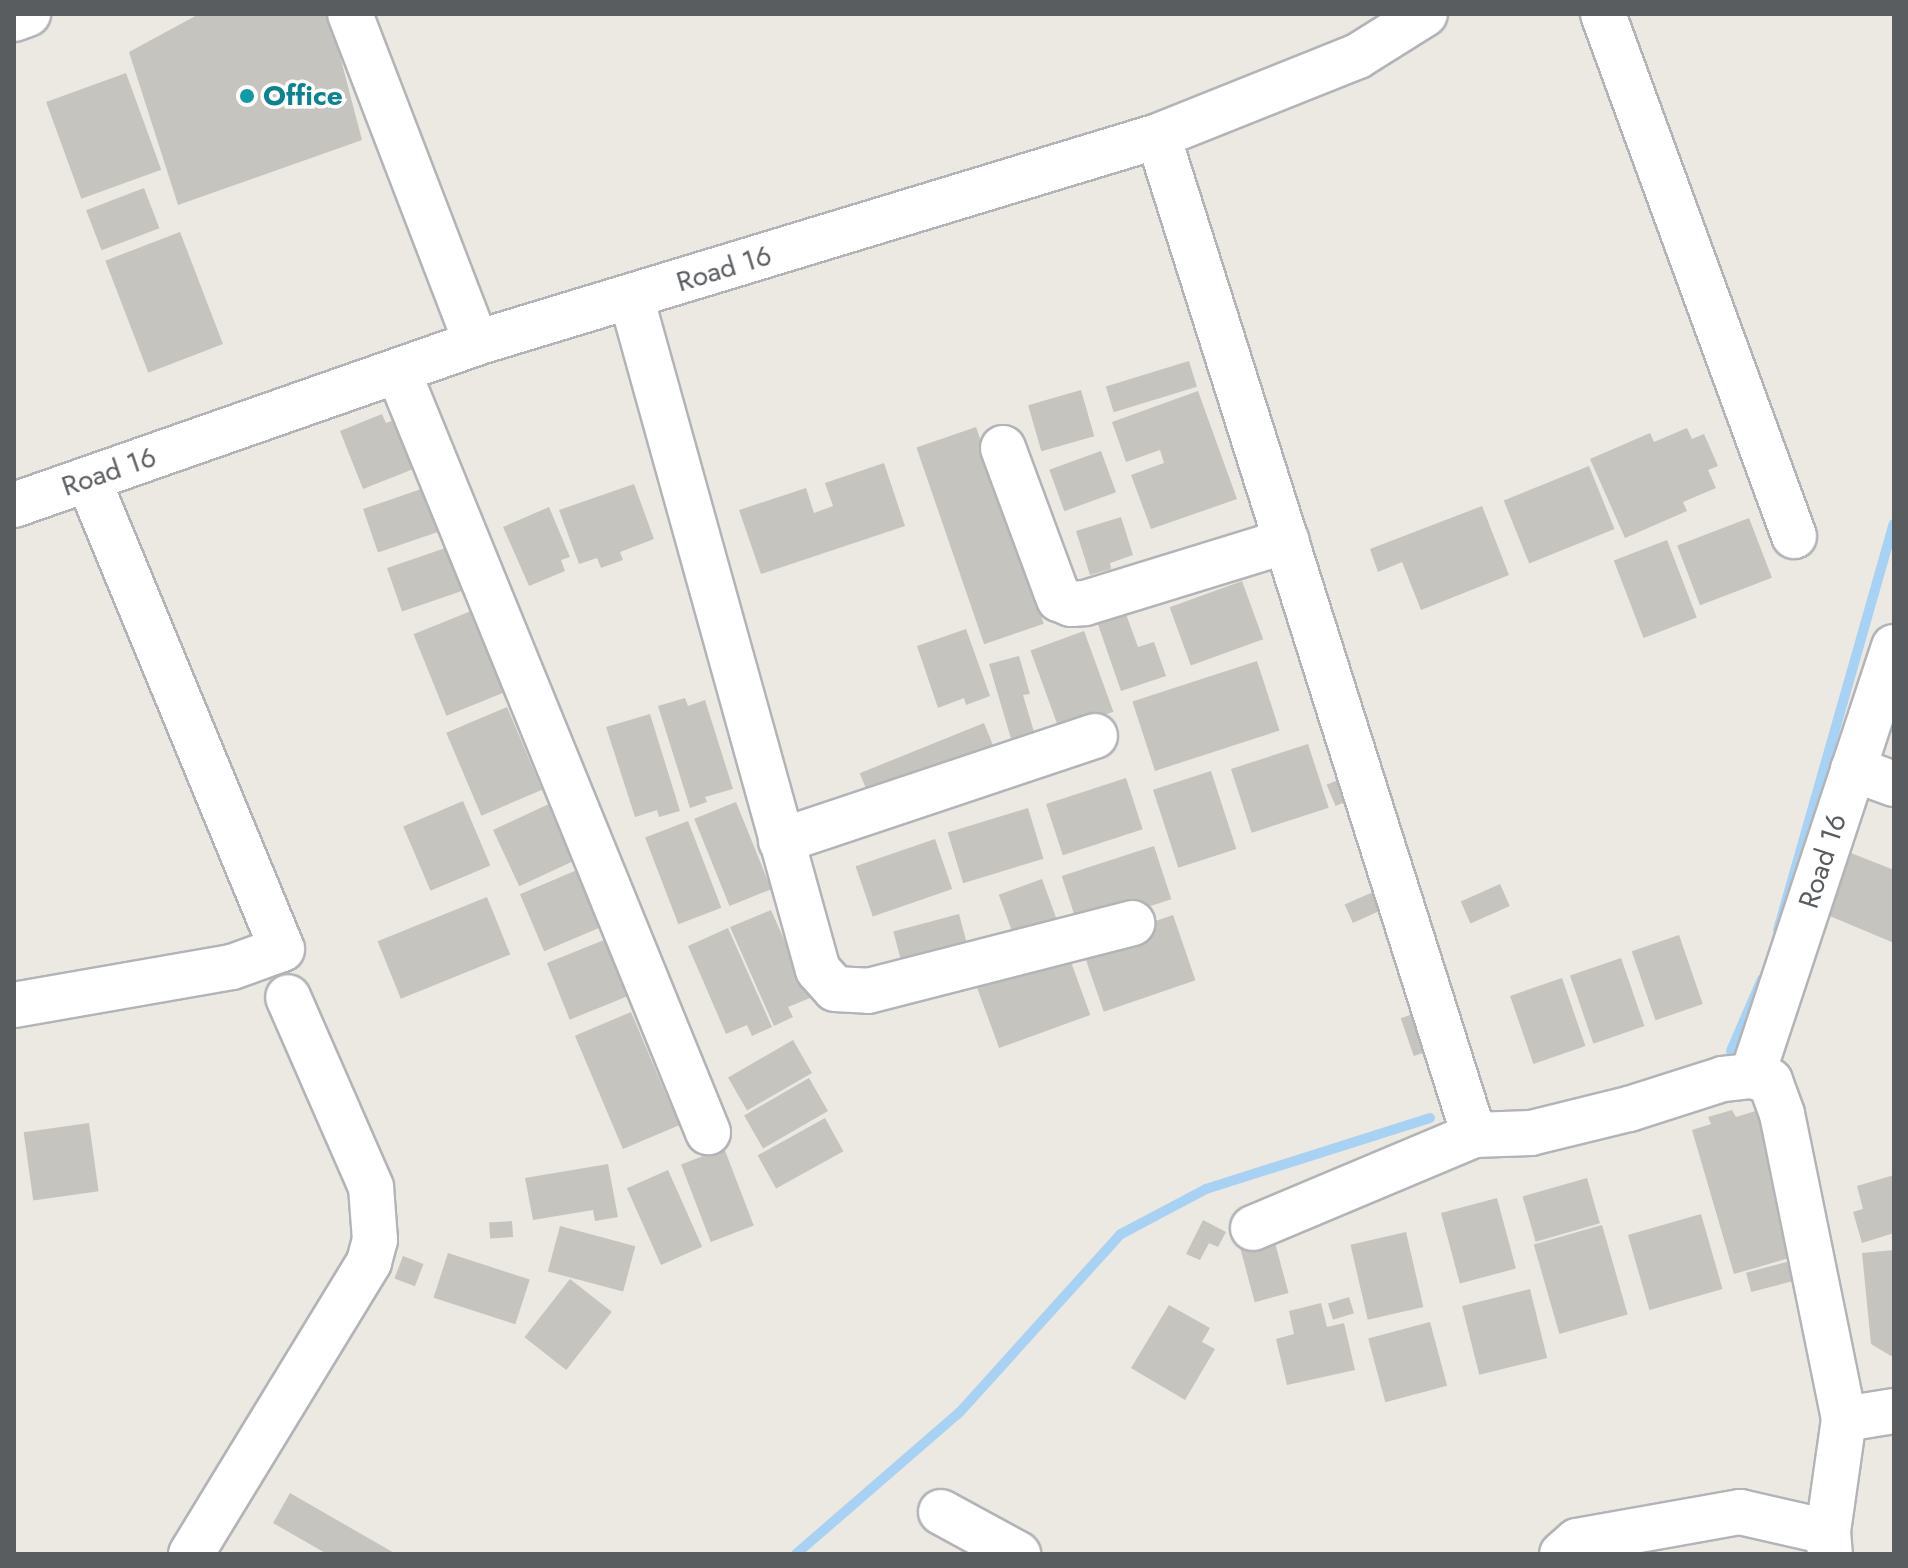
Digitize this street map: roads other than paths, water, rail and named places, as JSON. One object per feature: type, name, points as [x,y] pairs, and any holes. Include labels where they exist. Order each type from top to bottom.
[{"type":"street","points":[[14,19],[28,14]]},
{"type":"street","points":[[350,14],[476,343]]},
{"type":"street","name":"Road 16","points":[[14,505],[476,343],[1158,136],[1358,56],[1425,14]]},
{"type":"street","points":[[1603,14],[1794,536]]},
{"type":"street","points":[[1158,136],[1474,1135]]},
{"type":"street","points":[[631,297],[818,970],[835,989],[868,991],[1132,923]]},
{"type":"street","points":[[398,371],[708,1132]]},
{"type":"street","points":[[1003,448],[1059,599],[1071,604],[1085,603],[1287,541]]},
{"type":"street","points":[[14,1005],[232,967],[282,949],[88,479]]},
{"type":"street","name":"Road 16","points":[[1752,1076],[1894,647]]},
{"type":"street","points":[[781,841],[1095,736]]},
{"type":"street","points":[[1853,769],[1894,784]]},
{"type":"street","points":[[191,1554],[369,1262],[375,1240],[371,1187],[288,997]]},
{"type":"street","points":[[1253,1228],[1474,1135],[1531,1133],[1629,1109],[1700,1085],[1752,1076],[1770,1081],[1782,1114],[1844,1419],[1829,1543],[1740,1512],[1577,1541],[1562,1554]]},
{"type":"street","points":[[1844,1419],[1894,1411]]},
{"type":"street","points":[[941,1512],[1018,1554]]},
{"type":"waterway","points":[[1778,930],[1894,524]]},
{"type":"waterway","points":[[1731,1051],[1762,979]]},
{"type":"waterway","points":[[796,1554],[959,1413],[1121,1234],[1206,1189],[1430,1118]]},
{"type":"place","name":"Office","points":[[247,96]]}]
